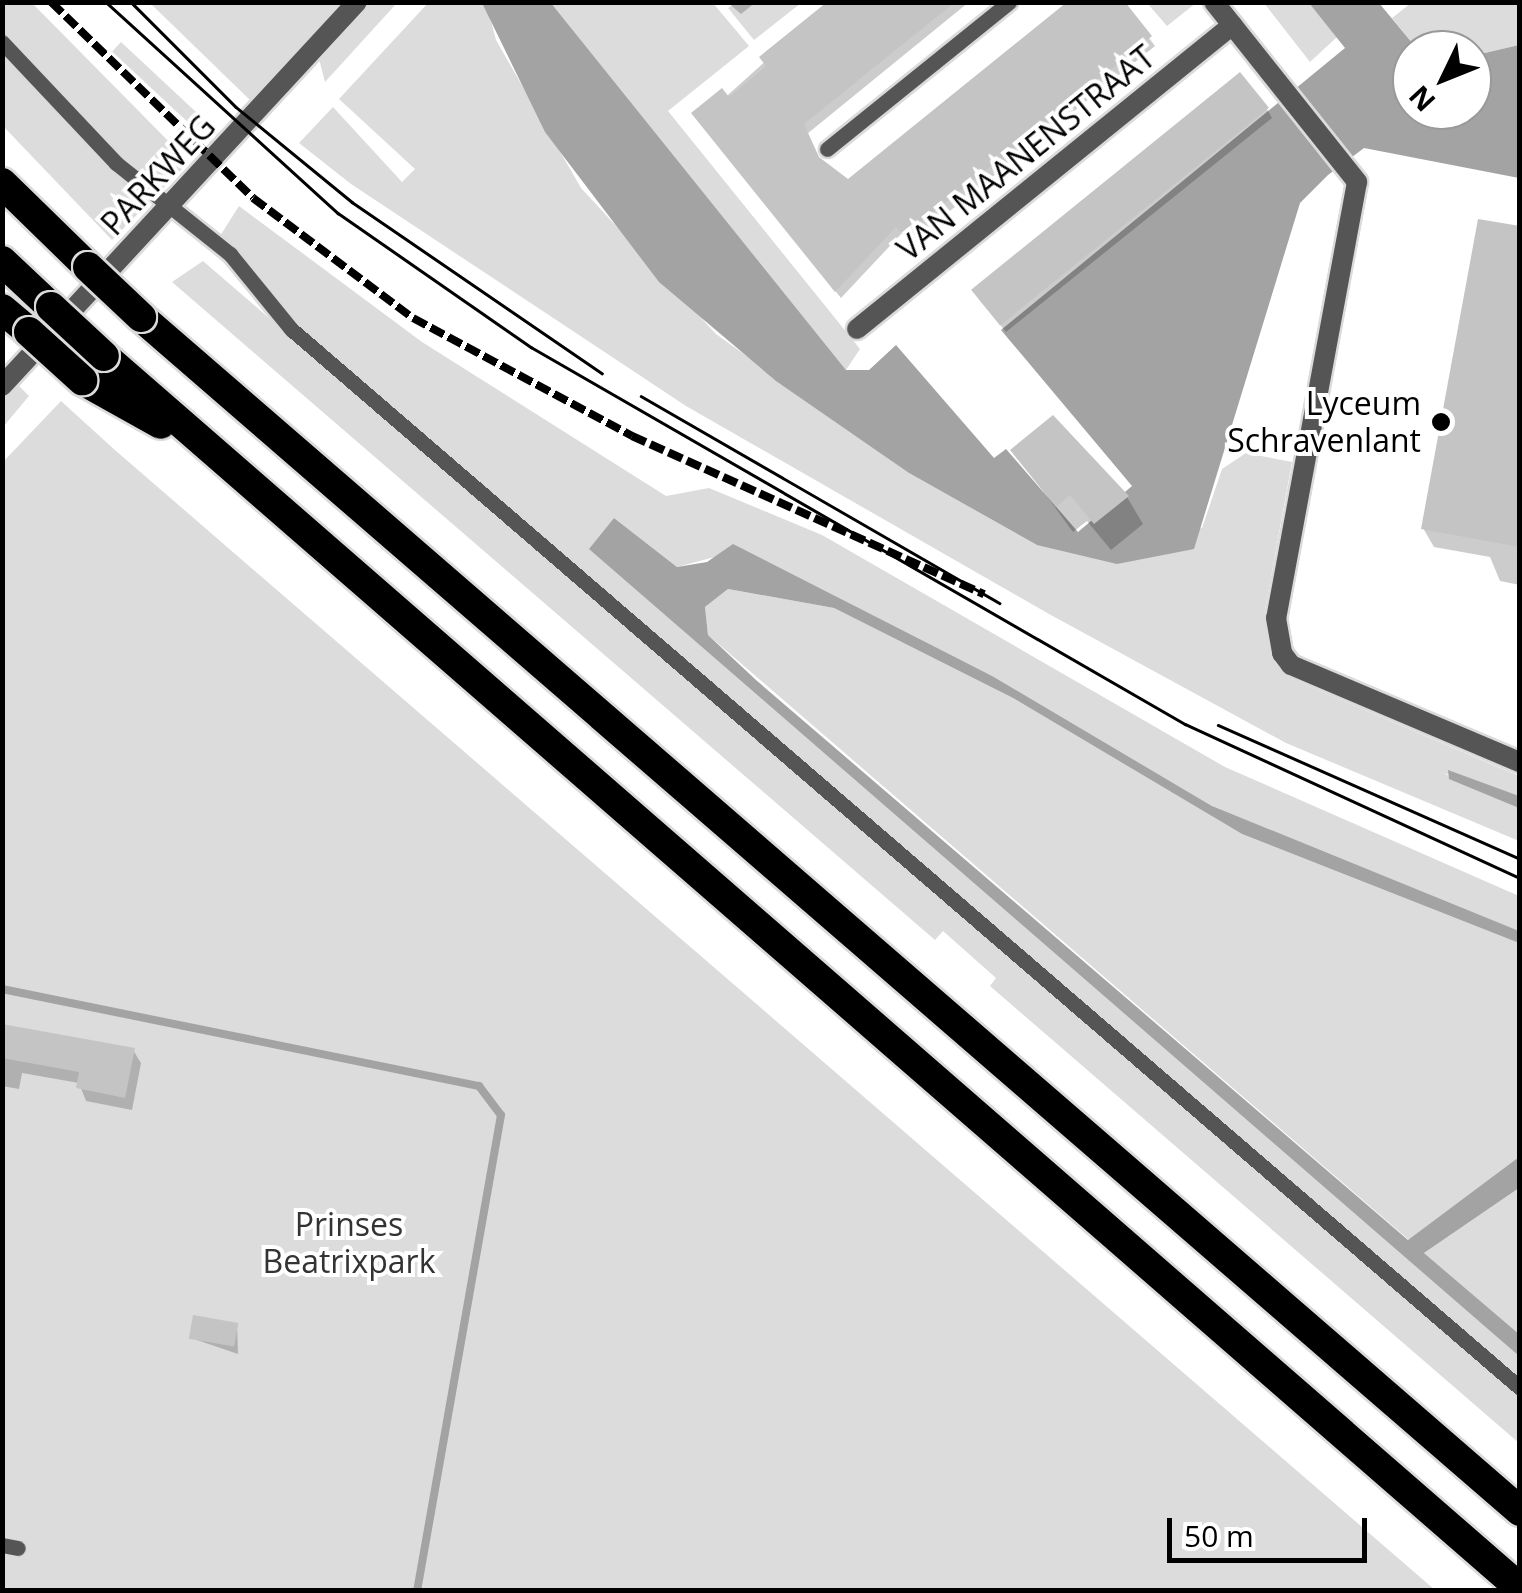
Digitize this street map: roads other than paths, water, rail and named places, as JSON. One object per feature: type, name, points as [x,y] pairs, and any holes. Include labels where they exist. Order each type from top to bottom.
[{"type":"highway","points":[[2,183],[140,316],[1520,1511]]},
{"type":"highway","points":[[2,260],[203,448],[1520,1588]]},
{"type":"highway","points":[[2,309],[82,380],[203,448]]},
{"type":"street","name":"PARKWEG","points":[[2,386],[357,2]]},
{"type":"street","points":[[1214,2],[1356,182],[1276,618],[1291,665],[1520,762]]},
{"type":"street","name":"VAN MAANENSTRAAT","points":[[857,329],[1232,25]]},
{"type":"lane","points":[[828,149],[1009,2]]},
{"type":"lane","points":[[2,42],[378,405],[1520,1388]]},
{"type":"waterway","points":[[2,989],[479,1086],[501,1115],[417,1590]]},
{"type":"tram line","points":[[106,2],[338,213],[531,347],[1185,724],[1520,878]]},
{"type":"tram line","points":[[131,2],[236,107],[352,202],[602,373]]},
{"type":"tram line","points":[[641,396],[1000,603]]},
{"type":"tram line","points":[[1218,725],[1520,859]]},
{"type":"railway","points":[[51,2],[253,198],[413,318],[632,436],[984,594]]},
{"type":"place","name":"Lyceum Schravenlant","points":[[1441,422]]},
{"type":"park label","name":"Prinses Beatrixpark","points":[[349,1244]]}]
